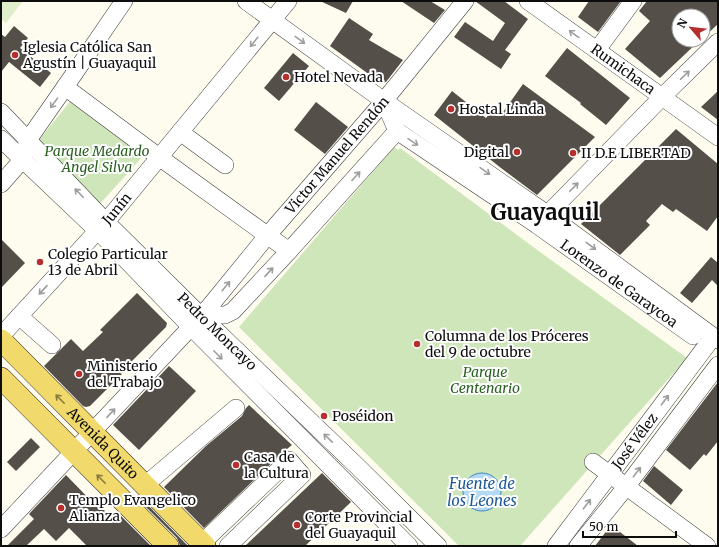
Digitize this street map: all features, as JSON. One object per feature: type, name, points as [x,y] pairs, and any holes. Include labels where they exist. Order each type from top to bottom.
[{"type":"main road","name":"Avenida Quito","points":[[1,340],[204,544]]},
{"type":"main road","name":"Avenida Quito","points":[[1,378],[168,546]]},
{"type":"street","points":[[1,184],[23,159],[28,140],[124,1]]},
{"type":"street","name":"Lorenzo de Garaycoa","points":[[246,1],[384,101],[694,336],[715,338]]},
{"type":"street","name":"Junín","points":[[1,336],[102,226],[288,1]]},
{"type":"street","name":"Victor Manuel Rendón","points":[[1,528],[200,317],[267,236],[384,101],[464,1]]},
{"type":"street","name":"Rumichaca","points":[[528,1],[718,137]]},
{"type":"street","points":[[597,50],[633,1]]},
{"type":"street","points":[[542,220],[718,42]]},
{"type":"street","points":[[65,87],[289,251]]},
{"type":"street","points":[[384,101],[397,131]]},
{"type":"street","name":"Pedro Moncayo","points":[[1,112],[28,140],[102,226]]},
{"type":"street","name":"Lorenzo de Garaycoa","points":[[397,131],[542,220]]},
{"type":"street","name":"Victor Manuel Rendón","points":[[200,317],[225,315],[233,311],[397,131]]},
{"type":"street","points":[[180,132],[225,165]]},
{"type":"street","name":"Pedro Moncayo","points":[[1,139],[102,226],[200,317],[356,465],[438,546]]},
{"type":"street","points":[[19,316],[52,345]]},
{"type":"street","name":"Pedro Moncayo","points":[[200,317],[409,546]]},
{"type":"street","name":"José Vélez","points":[[556,546],[715,338]]},
{"type":"street","name":"José Vélez","points":[[578,546],[626,487],[718,365]]},
{"type":"street","points":[[145,485],[236,408]]},
{"type":"street","points":[[204,544],[289,460],[302,475],[228,546]]},
{"type":"street","points":[[593,462],[707,546]]},
{"type":"green space","points":[[1,1],[23,1],[6,23],[1,19]]},
{"type":"green space","name":"Parque Medardo Angel Silva","points":[[72,99],[144,155],[98,206],[35,145]]},
{"type":"green space","name":"Parque Centenario","points":[[394,147],[398,150],[400,148],[540,252],[687,358],[520,546],[459,546],[239,327]]},
{"type":"water","name":"Fuente de los Leones","points":[[482,473],[492,476],[498,482],[501,492],[498,502],[492,508],[482,511],[472,508],[466,502],[463,492],[466,482],[472,476]]},
{"type":"building","points":[[320,1],[353,1],[346,13]]},
{"type":"building","points":[[401,1],[430,1],[445,10],[434,23]]},
{"type":"building","points":[[475,1],[504,1],[528,19],[505,50],[511,54],[501,69],[454,37],[465,22],[493,41],[505,23]]},
{"type":"building","points":[[589,1],[621,1],[598,32],[578,17]]},
{"type":"building","points":[[647,1],[718,1],[718,24],[711,31],[711,8],[671,8],[671,48],[692,48],[660,78],[625,49],[650,21],[639,11]]},
{"type":"building","points":[[349,18],[373,34],[369,40],[403,60],[386,82],[381,83],[330,46]]},
{"type":"building","name":"Iglesia Católica San Agustín | Guayaquil","points":[[14,26],[28,38],[20,48],[51,73],[40,87],[9,62],[1,72],[1,34],[5,37]]},
{"type":"building","points":[[567,48],[630,98],[606,125],[580,104],[581,103],[545,76]]},
{"type":"building","name":"Hotel Nevada","points":[[293,53],[309,66],[279,101],[264,88]]},
{"type":"building","points":[[523,84],[595,137],[537,195],[434,115],[452,91],[486,118],[493,109],[501,115]]},
{"type":"building","points":[[718,91],[718,120],[701,107]]},
{"type":"building","points":[[316,102],[348,127],[325,154],[294,130]]},
{"type":"building","points":[[676,129],[718,164],[718,216],[707,231],[676,209],[673,212],[662,204],[646,221],[650,225],[620,255],[581,224]]},
{"type":"building","points":[[1,239],[25,263],[1,288]]},
{"type":"building","points":[[711,257],[718,263],[718,286],[712,280],[692,303],[680,293]]},
{"type":"building","points":[[137,293],[167,323],[166,327],[120,373],[122,374],[90,406],[83,406],[44,366],[71,339],[83,351],[103,332],[100,330]]},
{"type":"building","points":[[169,366],[196,391],[139,450],[113,425]]},
{"type":"building","points":[[718,382],[718,441],[706,456],[704,454],[690,470],[666,450]]},
{"type":"building","name":"Casa de la Cultura","points":[[249,405],[292,445],[204,528],[164,487],[206,446],[242,416]]},
{"type":"building","points":[[31,438],[40,447],[16,471],[7,462]]},
{"type":"building","points":[[654,466],[683,490],[671,505],[643,481]]},
{"type":"building","name":"Corte Provincial del Guayaquil","points":[[322,473],[351,502],[305,546],[245,546]]},
{"type":"building","points":[[66,475],[98,508],[100,506],[114,520],[119,514],[151,546],[87,546],[69,528],[56,541],[44,529],[26,546],[7,546],[34,519],[29,514]]},
{"type":"building","points":[[138,495],[188,546],[180,546],[177,538],[136,497]]},
{"type":"building","points":[[611,525],[638,546],[595,546]]},
{"type":"place","name":"Iglesia Católica San Agustín | Guayaquil","points":[[15,55]]},
{"type":"place","name":"Hotel Nevada","points":[[286,77]]},
{"type":"place","name":"Hostal Linda","points":[[451,109]]},
{"type":"place","name":"Digital","points":[[517,152]]},
{"type":"place","name":"II D.E LIBERTAD","points":[[573,153]]},
{"type":"place","name":"Colegio Particular 13 de Abril","points":[[40,262]]},
{"type":"place","name":"Columna de los Próceres del 9 de octubre","points":[[417,344]]},
{"type":"place","name":"Ministerio del Trabajo","points":[[79,374]]},
{"type":"place","name":"Poséidon","points":[[324,416]]},
{"type":"place","name":"Casa de la Cultura","points":[[236,465]]},
{"type":"place","name":"Templo Evangelico Alianza","points":[[61,508]]},
{"type":"place","name":"Corte Provincial del Guayaquil","points":[[297,525]]},
{"type":"district","name":"Guayaquil","points":[[545,212]]}]
